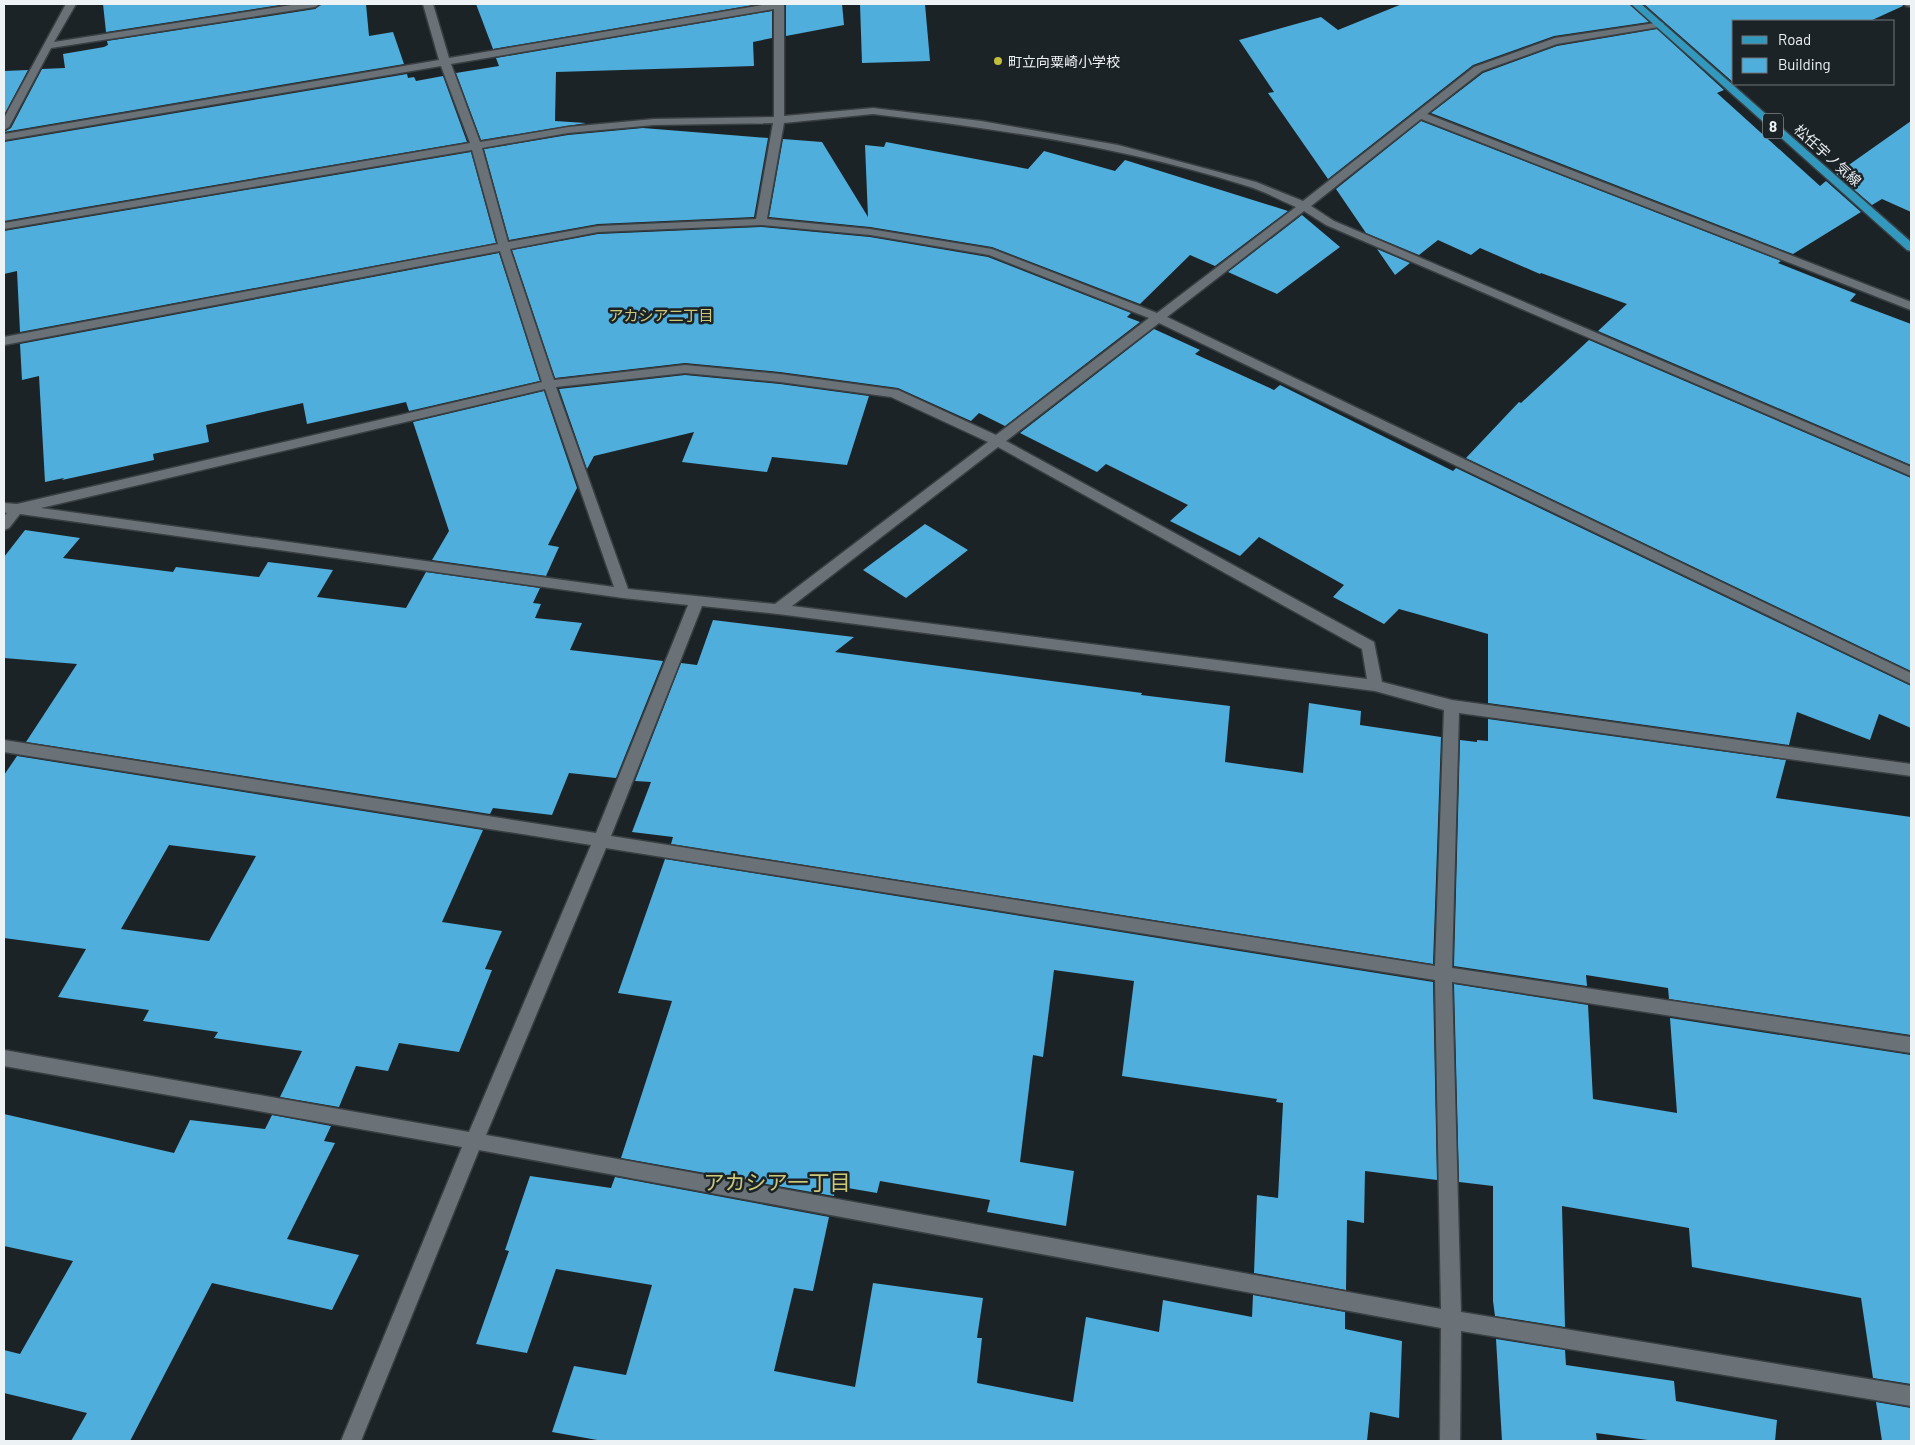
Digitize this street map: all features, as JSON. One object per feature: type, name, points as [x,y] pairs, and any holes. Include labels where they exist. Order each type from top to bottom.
[{"type":"main road","name":"松任宇ノ気線","points":[[1636,4],[1911,248]]},
{"type":"street","points":[[4,127],[71,4]]},
{"type":"street","points":[[47,46],[315,4]]},
{"type":"street","points":[[428,4],[445,62],[476,145],[504,246],[549,384],[624,593]]},
{"type":"street","points":[[4,137],[779,4],[779,120],[761,222]]},
{"type":"street","points":[[778,609],[1421,116],[1478,69],[1555,42],[1659,24]]},
{"type":"street","points":[[4,226],[568,130],[654,122],[779,120],[873,111],[981,124],[1114,147],[1252,184],[1304,206],[1330,223],[1911,472]]},
{"type":"street","points":[[1421,116],[1911,306]]},
{"type":"street","points":[[4,341],[598,229],[761,222],[870,232],[992,252],[1159,318],[1911,679]]},
{"type":"street","points":[[10,509],[549,384],[686,369],[780,378],[894,393],[996,441],[1369,646],[1375,686]]},
{"type":"street","points":[[4,526],[10,509]]},
{"type":"street","points":[[10,509],[624,593],[778,609],[1375,686],[1452,706],[1911,770]]},
{"type":"street","points":[[351,1441],[474,1141],[601,841],[697,601]]},
{"type":"street","points":[[1450,1441],[1451,1320],[1443,974],[1452,706]]},
{"type":"street","points":[[4,746],[601,841],[664,849],[1443,974],[1911,1044]]},
{"type":"street","points":[[4,1058],[474,1141],[1451,1320],[1911,1396]]},
{"type":"building","points":[[103,4],[287,4],[106,32]]},
{"type":"building","points":[[322,4],[366,4],[369,36],[393,32],[404,64],[4,132],[11,128],[42,69],[65,68],[63,54],[104,47],[108,45],[107,41],[315,9]]},
{"type":"building","points":[[476,4],[759,4],[493,49]]},
{"type":"building","points":[[786,4],[842,4],[844,25],[786,36]]},
{"type":"building","points":[[860,4],[925,4],[930,61],[862,63]]},
{"type":"building","points":[[1402,4],[1629,4],[1649,22],[1554,36],[1473,65],[1328,179],[1268,93],[1274,92],[1239,40],[1321,17],[1338,30]]},
{"type":"building","points":[[1644,4],[1902,4],[1903,6],[1872,20],[1732,20],[1732,81]]},
{"type":"building","points":[[772,11],[772,38],[753,42],[754,66],[556,72],[555,121],[586,123],[481,140],[456,73],[499,66],[496,58]]},
{"type":"building","points":[[1657,29],[1724,90],[1717,93],[1820,186],[1826,181],[1861,212],[1793,254],[1431,113],[1483,73],[1557,46]]},
{"type":"building","points":[[28,70],[4,115],[4,71]]},
{"type":"building","points":[[407,74],[408,78],[414,77],[416,81],[443,76],[467,142],[4,221],[4,142]]},
{"type":"building","points":[[1421,121],[1781,261],[1778,263],[1856,294],[1850,301],[1911,324],[1911,465],[1598,331],[1627,304],[1540,274],[1480,248],[1471,255],[1438,240],[1419,255],[1366,233],[1336,189]]},
{"type":"building","points":[[1911,121],[1911,212],[1882,199],[1872,205],[1836,174]]},
{"type":"building","points":[[643,128],[768,138],[754,217],[598,224],[509,240],[484,149],[568,135]]},
{"type":"building","points":[[783,139],[822,142],[868,217],[865,145],[884,147],[886,142],[1028,169],[1044,151],[1115,171],[1125,160],[1288,211],[1215,266],[1190,255],[1140,304],[992,247],[870,227],[769,217]]},
{"type":"building","points":[[471,152],[496,243],[20,332],[17,271],[4,274],[4,231]]},
{"type":"building","points":[[1302,215],[1340,247],[1277,294],[1228,272]]},
{"type":"building","points":[[761,227],[870,237],[988,257],[1131,313],[1127,317],[1140,322],[1005,426],[979,413],[971,421],[898,388],[780,372],[685,363],[555,378],[512,250],[598,234]]},
{"type":"building","points":[[1377,249],[1410,263],[1395,275]]},
{"type":"building","points":[[499,253],[540,381],[409,411],[406,402],[307,424],[303,403],[206,425],[209,442],[153,454],[154,460],[45,482],[39,376],[22,380],[20,344]]},
{"type":"building","points":[[1154,329],[1200,350],[1195,354],[1274,390],[1280,385],[1453,471],[1456,468],[1911,686],[1911,728],[1879,714],[1870,740],[1797,712],[1789,745],[1488,703],[1488,634],[1399,609],[1384,624],[1333,597],[1344,585],[1259,537],[1240,556],[1170,521],[1188,505],[1106,464],[1097,472],[1020,433]]},
{"type":"building","points":[[1589,340],[1911,478],[1911,671],[1466,458],[1519,402],[1521,403]]},
{"type":"building","points":[[685,375],[780,384],[869,396],[847,465],[772,457],[767,472],[682,462],[694,432],[594,456],[587,469],[559,389]]},
{"type":"building","points":[[544,391],[577,488],[548,545],[559,547],[546,576],[432,560],[449,531],[413,422]]},
{"type":"building","points":[[925,524],[968,550],[906,598],[863,570]]},
{"type":"building","points":[[25,530],[80,538],[63,558],[173,572],[176,567],[259,577],[268,562],[333,570],[317,597],[406,608],[426,572],[540,588],[533,603],[541,604],[535,618],[582,623],[570,650],[663,661],[616,778],[569,773],[552,815],[493,808],[490,814],[26,742],[77,664],[4,658],[4,557]]},
{"type":"building","points":[[713,620],[854,637],[835,652],[1230,706],[1225,762],[1303,773],[1309,703],[1361,711],[1360,725],[1441,737],[1433,964],[671,844],[673,837],[632,832],[651,782],[635,781],[681,663],[697,665]]},
{"type":"building","points":[[1488,719],[1786,760],[1776,798],[1911,817],[1911,1035],[1669,999],[1668,988],[1586,975],[1587,986],[1454,966],[1460,740],[1488,741]]},
{"type":"building","points":[[17,756],[483,830],[442,922],[502,931],[485,969],[492,970],[459,1052],[399,1043],[388,1071],[356,1066],[339,1107],[280,1097],[302,1051],[214,1038],[218,1032],[143,1021],[149,1010],[58,997],[86,949],[4,938],[4,775]],"holes":[[[169,845],[256,856],[209,941],[121,929]]]},
{"type":"building","points":[[665,859],[1433,982],[1437,1180],[1365,1171],[1364,1223],[1347,1220],[1346,1290],[1254,1273],[1257,1195],[1278,1198],[1283,1103],[1276,1102],[1277,1099],[1122,1076],[1134,981],[1054,970],[1043,1057],[1033,1055],[1020,1162],[1074,1171],[1066,1226],[987,1212],[990,1200],[880,1181],[877,1193],[836,1186],[834,1196],[621,1158],[672,1001],[618,993]]},
{"type":"building","points":[[1454,984],[1588,1005],[1593,1099],[1677,1113],[1670,1018],[1911,1055],[1911,1384],[1873,1378],[1861,1298],[1692,1267],[1689,1228],[1562,1206],[1565,1327],[1495,1316],[1493,1301],[1493,1186],[1459,1182]]},
{"type":"building","points":[[4,1114],[174,1153],[190,1120],[265,1129],[272,1115],[331,1126],[324,1141],[335,1143],[287,1239],[359,1255],[332,1310],[212,1283],[130,1441],[71,1441],[87,1413],[4,1393],[4,1350],[20,1354],[73,1261],[4,1246]]},
{"type":"building","points":[[530,1176],[611,1188],[615,1177],[829,1217],[813,1291],[794,1288],[774,1371],[855,1387],[873,1283],[983,1298],[977,1338],[982,1338],[977,1383],[1073,1402],[1086,1317],[1159,1332],[1163,1300],[1252,1317],[1253,1295],[1345,1312],[1345,1329],[1402,1341],[1399,1418],[1370,1412],[1367,1441],[603,1441],[552,1432],[574,1366],[626,1375],[652,1285],[556,1269],[527,1353],[476,1344],[509,1251],[505,1250]]},
{"type":"building","points":[[1496,1339],[1565,1350],[1566,1365],[1674,1381],[1676,1401],[1777,1420],[1775,1441],[1655,1441],[1596,1433],[1597,1441],[1502,1441]]},
{"type":"building","points":[[1876,1402],[1911,1408],[1911,1441],[1882,1441]]},
{"type":"place","name":"町立向粟崎小学校","points":[[998,61]]},
{"type":"district","name":"アカシア二丁目","points":[[661,315]]},
{"type":"district","name":"アカシア一丁目","points":[[777,1181]]}]
